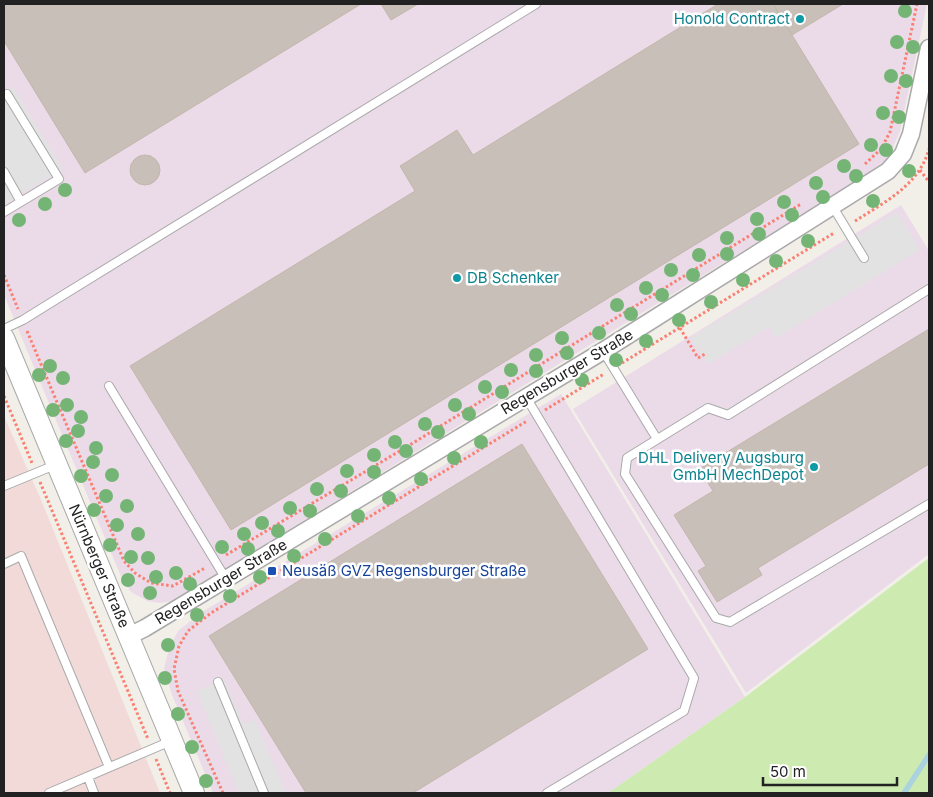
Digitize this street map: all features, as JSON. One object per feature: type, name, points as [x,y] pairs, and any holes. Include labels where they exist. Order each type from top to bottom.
[{"type":"street","name":"Regensburger Straße","points":[[129,636],[603,351],[888,171],[903,154],[921,104],[929,48]]},
{"type":"street","name":"Nürnberger Straße","points":[[4,338],[194,793]]},
{"type":"lane","points":[[4,329],[22,320],[536,4]]},
{"type":"lane","points":[[4,212],[59,179],[8,94]]},
{"type":"lane","points":[[4,172],[22,202]]},
{"type":"lane","points":[[833,207],[864,258]]},
{"type":"lane","points":[[929,289],[728,415],[708,408],[657,439],[627,458],[625,474],[716,618],[730,622],[929,504]]},
{"type":"lane","points":[[603,351],[657,439]]},
{"type":"lane","points":[[109,386],[226,579]]},
{"type":"lane","points":[[526,397],[694,678],[684,711],[547,793]]},
{"type":"lane","points":[[4,486],[57,464]]},
{"type":"lane","points":[[4,564],[21,556],[109,768]]},
{"type":"lane","points":[[218,682],[264,793]]},
{"type":"lane","points":[[49,793],[172,740]]},
{"type":"lane","points":[[88,777],[94,793]]},
{"type":"path","points":[[864,165],[880,149],[890,132],[917,4]]},
{"type":"path","points":[[223,793],[178,692],[174,669],[179,646],[188,631],[211,613],[273,573],[614,369],[888,201],[908,185],[920,170],[929,149]]},
{"type":"path","points":[[920,170],[929,182]]},
{"type":"path","points":[[4,275],[124,561],[136,573],[151,583],[173,586],[413,443],[804,202]]},
{"type":"path","points":[[680,328],[698,358],[705,354]]},
{"type":"path","points":[[4,396],[170,793]]},
{"type":"shaded area","points":[[4,4],[927,4],[900,131],[889,157],[878,168],[173,601],[159,603],[147,601],[131,592],[122,579],[4,295]]},
{"type":"shaded area","points":[[13,87],[63,169],[4,204],[4,93]]},
{"type":"shaded area","points":[[901,205],[929,251],[929,554],[746,693],[573,409]]},
{"type":"shaded area","points":[[897,212],[920,250],[776,338],[769,327],[708,364],[691,338]]},
{"type":"shaded area","points":[[561,394],[745,697],[608,793],[213,793],[172,695],[164,668],[170,645],[179,630],[202,612]]},
{"type":"shaded area","points":[[4,416],[42,502],[160,793],[4,793]]},
{"type":"shaded area","points":[[224,679],[243,724],[255,720],[286,793],[239,793],[197,691]]},
{"type":"green space","points":[[929,558],[929,793],[608,793],[745,697]]},
{"type":"building","points":[[4,4],[361,4],[85,173],[4,41]]},
{"type":"building","points":[[381,4],[418,4],[391,20]]},
{"type":"building","name":"DB Schenker","points":[[718,4],[773,4],[859,144],[231,530],[130,366],[415,191],[400,166],[457,130],[473,155]]},
{"type":"building","name":"Honold Contract","points":[[773,4],[843,4],[792,35]]},
{"type":"building","points":[[145,155],[156,159],[160,170],[156,181],[145,185],[134,181],[130,170],[134,159]]},
{"type":"building","name":"DHL Delivery Augsburg GmbH MechDepot","points":[[929,329],[929,464],[758,568],[762,575],[717,602],[698,571],[706,566],[674,515],[713,491],[699,469]]},
{"type":"building","points":[[522,444],[648,649],[413,793],[306,793],[209,636]]},
{"type":"waterway","points":[[904,793],[929,755]]},
{"type":"place","name":"Honold Contract","points":[[800,19]]},
{"type":"place","name":"DB Schenker","points":[[457,278]]},
{"type":"place","name":"DHL Delivery Augsburg GmbH MechDepot","points":[[814,467]]},
{"type":"place","name":"Neusäß GVZ Regensburger Straße","points":[[272,571]]}]
